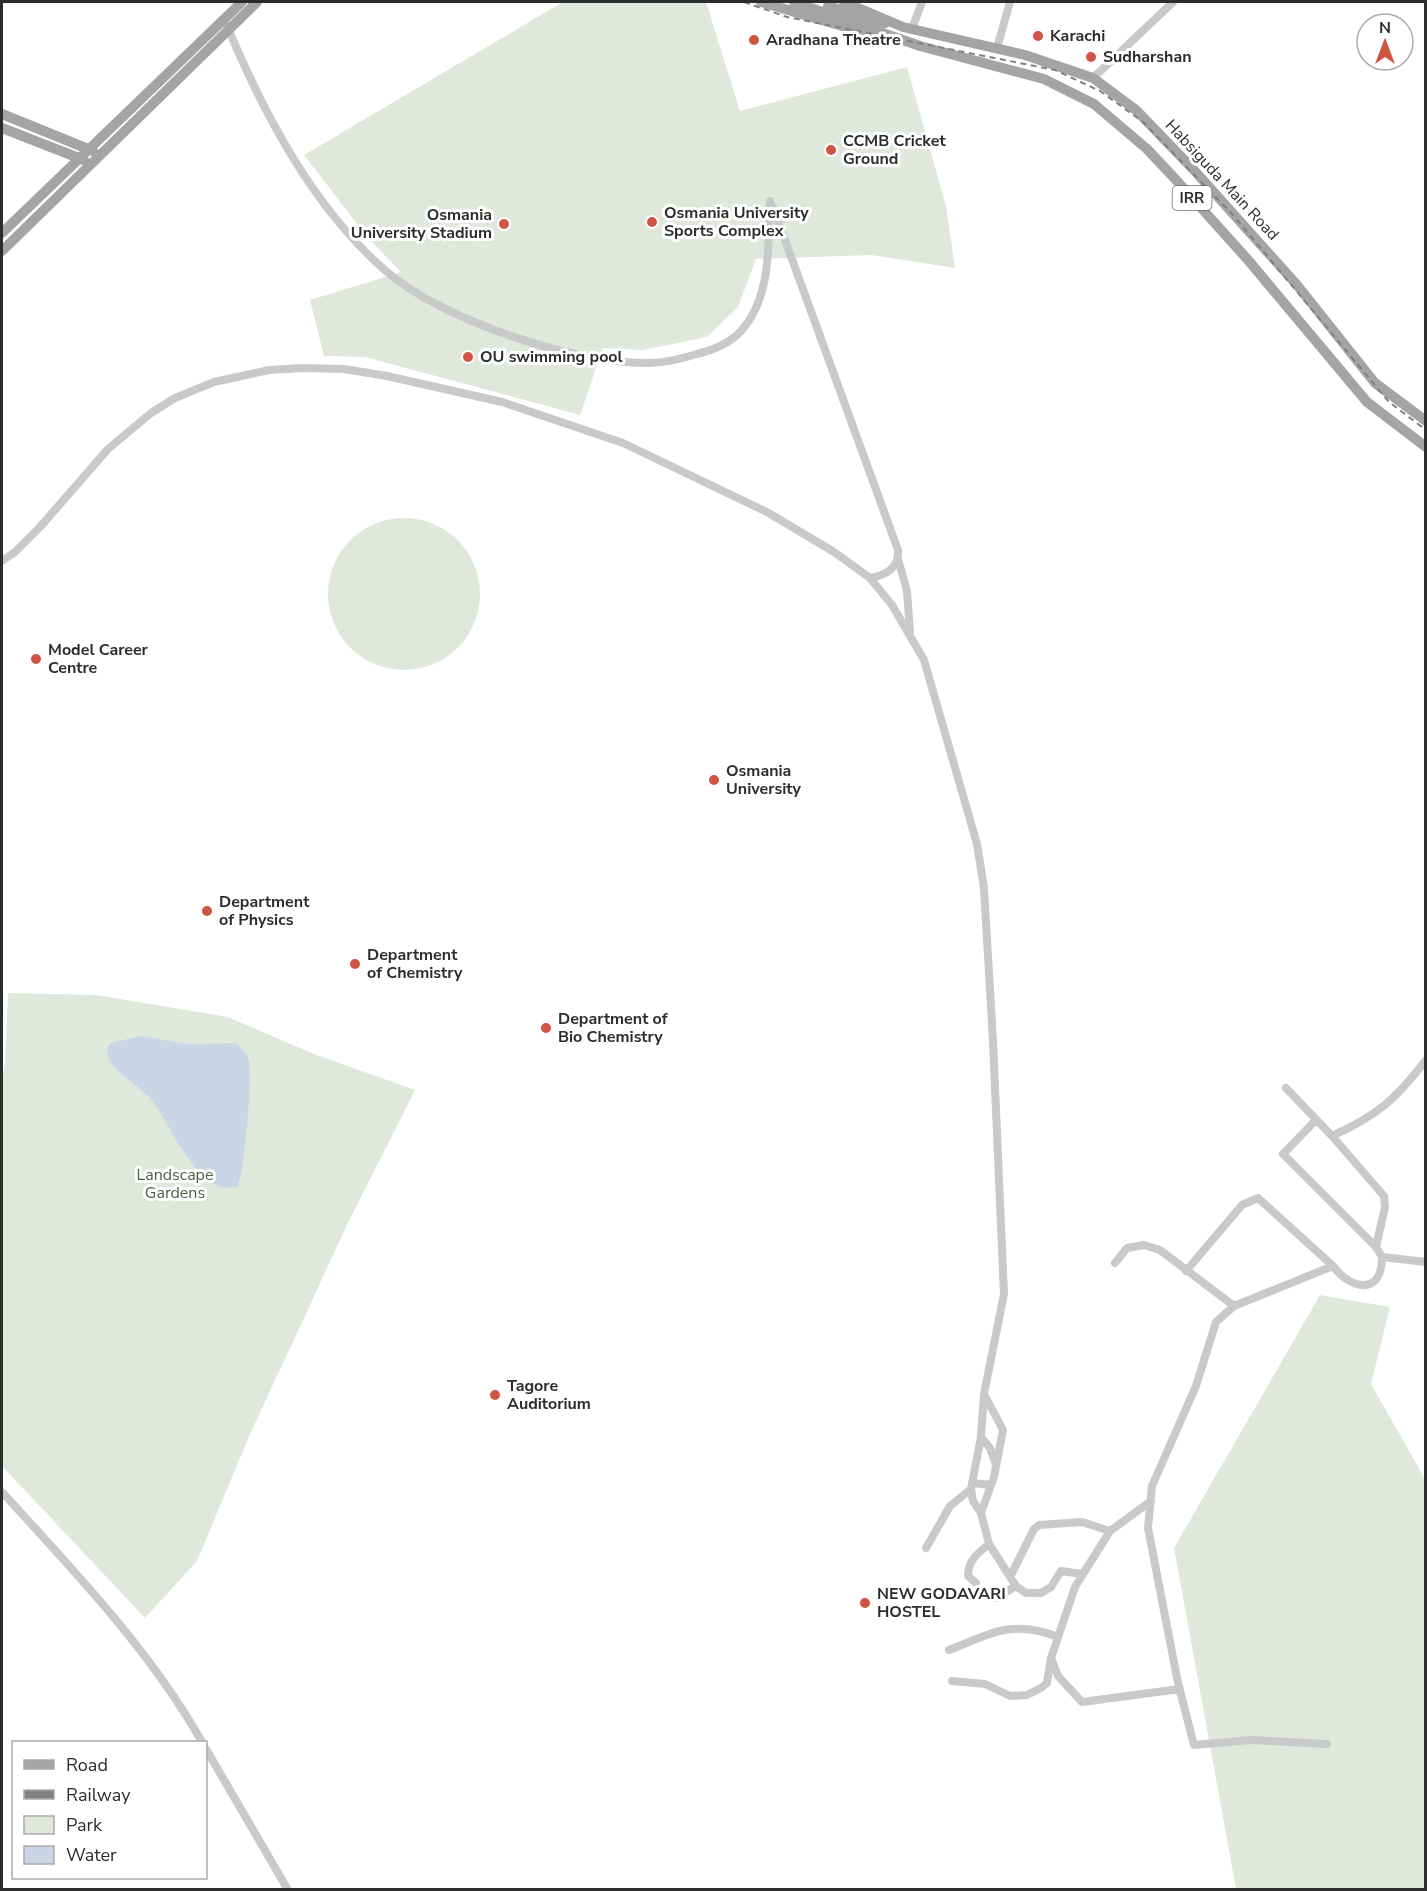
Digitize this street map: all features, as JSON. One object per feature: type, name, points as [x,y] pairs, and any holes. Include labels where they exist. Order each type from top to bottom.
[{"type":"main road","points":[[2,233],[242,2]]},
{"type":"main road","points":[[2,251],[257,2]]},
{"type":"main road","points":[[761,2],[837,26],[904,31]]},
{"type":"main road","name":"IRR","points":[[794,2],[870,24],[904,31]]},
{"type":"main road","name":"IRR","points":[[815,2],[870,24]]},
{"type":"main road","name":"Habsiguda Main Road","points":[[844,2],[958,58],[1044,79],[1084,97],[1147,149],[1178,182],[1248,260],[1368,402],[1425,447]]},
{"type":"main road","name":"Habsiguda Main Road","points":[[904,31],[997,48],[1093,78],[1136,110],[1193,169],[1297,285],[1375,383],[1425,421]]},
{"type":"main road","points":[[2,114],[101,155]]},
{"type":"main road","points":[[2,128],[93,163]]},
{"type":"main road","points":[[1178,182],[1193,169]]},
{"type":"main road","points":[[1379,411],[1392,396]]},
{"type":"street","points":[[904,31],[922,2]]},
{"type":"street","points":[[997,48],[1010,2]]},
{"type":"street","points":[[1093,78],[1173,2]]},
{"type":"street","points":[[224,18],[268,113],[303,172],[355,240],[386,271],[436,305],[525,340],[601,360],[651,363],[704,352],[730,340],[742,330],[764,284],[770,201],[898,550],[898,559],[907,591],[910,634]]},
{"type":"street","points":[[2,561],[15,552],[40,527],[108,449],[151,413],[175,398],[214,382],[269,370],[302,368],[344,369],[387,376],[502,402],[623,443],[767,512],[834,552],[870,578],[892,605],[924,660],[941,711],[977,844],[984,888],[1004,1294],[984,1394],[981,1437],[972,1486],[973,1501],[981,1513],[989,1544],[1016,1586],[1026,1593],[1041,1593],[1051,1587],[1061,1571],[1083,1574]]},
{"type":"street","points":[[870,578],[884,575],[898,559]]},
{"type":"street","points":[[1332,1136],[1378,1112],[1398,1095],[1425,1060]]},
{"type":"street","points":[[1286,1088],[1315,1121],[1332,1136],[1384,1196],[1385,1207],[1376,1247]]},
{"type":"street","points":[[1186,1271],[1242,1204],[1258,1198],[1348,1282],[1360,1286],[1370,1284],[1377,1277],[1382,1268],[1382,1257],[1376,1247],[1283,1154],[1315,1121]]},
{"type":"street","points":[[1115,1263],[1127,1248],[1144,1245],[1160,1250],[1234,1306]]},
{"type":"street","points":[[1382,1257],[1425,1262]]},
{"type":"street","points":[[1327,1743],[1251,1740],[1194,1745],[1180,1689],[1148,1528],[1155,1476],[1196,1386],[1216,1322],[1234,1306],[1333,1266]]},
{"type":"street","points":[[981,1513],[996,1467],[1003,1430],[984,1394]]},
{"type":"street","points":[[981,1437],[990,1448],[996,1467]]},
{"type":"street","points":[[926,1548],[950,1506],[972,1486],[991,1485]]},
{"type":"street","points":[[2,1492],[56,1551],[140,1651],[201,1741]]},
{"type":"street","points":[[952,1681],[985,1684],[1010,1696],[1027,1695],[1047,1683],[1051,1658],[1075,1587],[1110,1531],[1151,1501]]},
{"type":"street","points":[[1011,1575],[1034,1529],[1040,1525],[1082,1522],[1110,1531]]},
{"type":"street","points":[[976,1583],[968,1575],[968,1566],[975,1556],[989,1544]]},
{"type":"street","points":[[996,1598],[1016,1586]]},
{"type":"street","points":[[949,1650],[995,1631],[1021,1627],[1035,1628],[1058,1637]]},
{"type":"street","points":[[1051,1658],[1058,1676],[1082,1701],[1180,1689]]},
{"type":"street","points":[[207,1751],[288,1890]]},
{"type":"green space","name":"Osmania University Sports Complex","points":[[563,2],[706,2],[740,111],[907,67],[946,206],[955,268],[871,255],[756,259],[738,307],[707,337],[643,350],[603,348],[580,415],[365,357],[324,356],[310,300],[401,272],[368,238],[304,155]]},
{"type":"green space","points":[[404,518],[419,519],[433,524],[458,540],[474,565],[479,579],[479,609],[474,623],[458,648],[433,664],[419,669],[404,670],[389,669],[375,664],[350,648],[334,623],[329,609],[328,594],[329,579],[334,565],[350,540],[375,524],[389,519]]},
{"type":"green space","name":"Landscape Gardens","points":[[8,993],[96,995],[228,1017],[314,1054],[415,1090],[349,1221],[250,1434],[197,1561],[145,1618],[2,1466],[2,1080],[5,1064]]},
{"type":"green space","points":[[1320,1295],[1390,1307],[1371,1384],[1425,1479],[1425,1889],[1236,1889],[1174,1548]]},
{"type":"water","points":[[141,1036],[189,1044],[236,1043],[246,1054],[250,1072],[249,1105],[238,1186],[224,1187],[210,1181],[198,1170],[149,1097],[112,1064],[107,1050],[110,1043]]},
{"type":"railway","points":[[744,2],[787,17],[1055,70],[1100,91],[1143,122],[1233,215],[1389,402],[1426,430]]},
{"type":"place","name":"Karachi","points":[[1038,36]]},
{"type":"place","name":"Aradhana Theatre","points":[[754,40]]},
{"type":"place","name":"Sudharshan","points":[[1091,57]]},
{"type":"place","name":"CCMB Cricket Ground","points":[[831,150]]},
{"type":"place","name":"Osmania University Sports Complex","points":[[652,222]]},
{"type":"place","name":"Osmania University Stadium","points":[[504,224]]},
{"type":"place","name":"OU swimming pool","points":[[468,357]]},
{"type":"place","name":"Model Career Centre","points":[[36,659]]},
{"type":"place","name":"Osmania University","points":[[714,780]]},
{"type":"place","name":"Department of Physics","points":[[207,911]]},
{"type":"place","name":"Department of Chemistry","points":[[355,964]]},
{"type":"place","name":"Department of Bio Chemistry","points":[[546,1028]]},
{"type":"place","name":"Tagore Auditorium","points":[[495,1395]]},
{"type":"place","name":"NEW GODAVARI HOSTEL","points":[[865,1603]]}]
